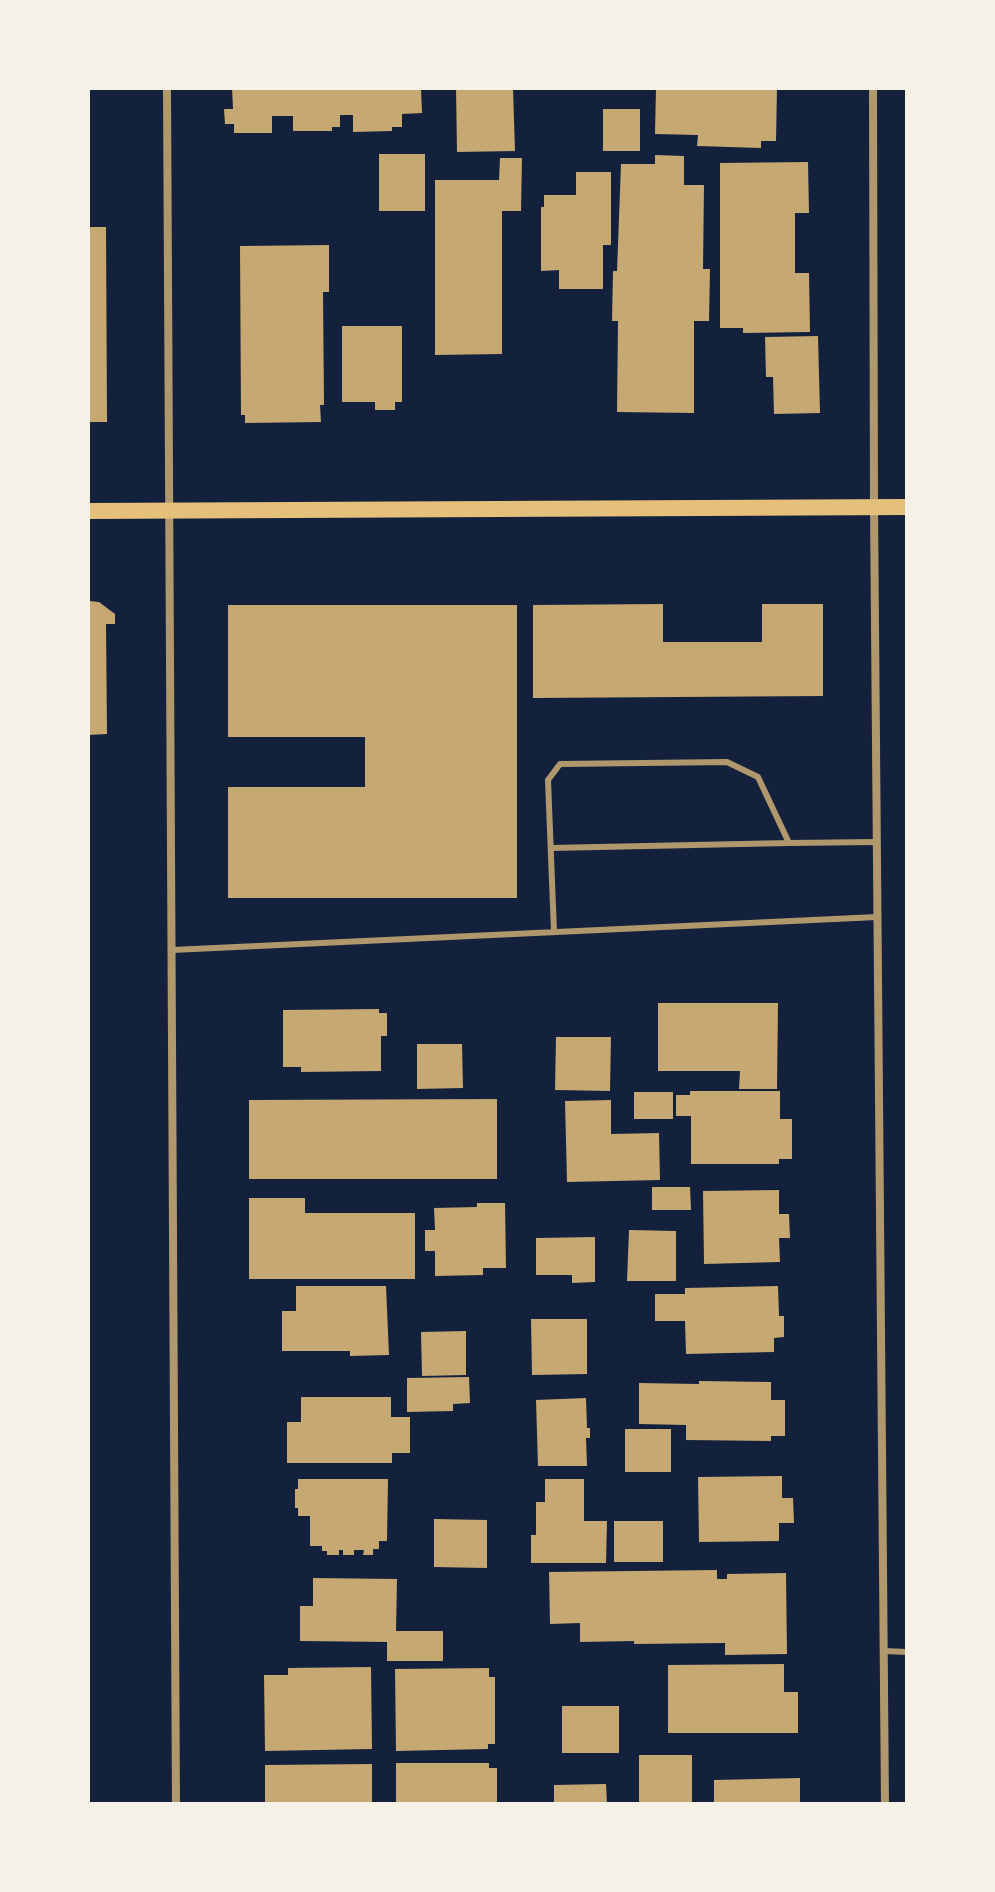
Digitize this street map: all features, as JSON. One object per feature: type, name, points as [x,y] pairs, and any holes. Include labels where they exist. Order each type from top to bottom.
[{"type":"main road","points":[[88,511],[907,507]]},
{"type":"street","points":[[167,88],[176,1804]]},
{"type":"street","points":[[873,88],[885,1804]]},
{"type":"lane","points":[[554,932],[548,780],[560,764],[727,762],[758,777],[789,843]]},
{"type":"lane","points":[[551,848],[877,842]]},
{"type":"lane","points":[[172,950],[877,917]]},
{"type":"lane","points":[[884,1651],[907,1652]]},
{"type":"building","points":[[232,88],[421,88],[422,113],[402,114],[402,127],[392,127],[392,131],[353,132],[353,115],[340,115],[340,127],[332,127],[332,131],[293,131],[293,116],[272,116],[272,133],[234,133],[234,124],[225,124],[224,109],[233,109]]},
{"type":"building","points":[[456,88],[513,88],[515,151],[457,152]]},
{"type":"building","points":[[656,88],[777,88],[776,141],[761,141],[761,148],[697,146],[698,135],[655,134]]},
{"type":"building","points":[[603,109],[640,109],[640,151],[603,151]]},
{"type":"building","points":[[379,154],[425,154],[425,211],[379,211]]},
{"type":"building","points":[[655,155],[684,156],[684,185],[704,185],[703,269],[710,269],[709,321],[694,321],[694,413],[617,412],[618,321],[612,321],[621,164],[655,164]]},
{"type":"building","points":[[500,158],[522,158],[521,211],[502,211],[502,354],[435,355],[435,180],[499,180]]},
{"type":"building","points":[[808,162],[809,213],[795,213],[795,273],[809,273],[810,332],[743,333],[743,328],[720,328],[720,163]]},
{"type":"building","points":[[576,172],[611,172],[611,245],[603,245],[603,289],[559,289],[559,270],[541,271],[541,207],[544,207],[544,195],[576,195]]},
{"type":"building","points":[[88,227],[106,227],[107,422],[88,422]]},
{"type":"building","points":[[329,245],[329,292],[323,292],[324,405],[320,405],[321,422],[245,423],[245,415],[241,415],[240,246]]},
{"type":"building","points":[[342,326],[402,326],[402,402],[395,402],[395,410],[375,410],[375,402],[342,402]]},
{"type":"building","points":[[818,336],[820,413],[774,414],[773,377],[766,377],[765,337]]},
{"type":"building","points":[[89,601],[99,602],[115,614],[115,624],[106,624],[107,734],[88,735]]},
{"type":"building","points":[[663,604],[663,642],[762,642],[762,604],[823,604],[823,696],[533,698],[533,605]]},
{"type":"building","points":[[228,605],[517,605],[517,898],[228,898],[228,787],[365,787],[365,737],[228,737]]},
{"type":"building","points":[[658,1003],[778,1003],[777,1089],[739,1089],[740,1071],[658,1071]]},
{"type":"building","points":[[379,1009],[379,1013],[387,1013],[387,1036],[381,1036],[381,1071],[301,1072],[301,1067],[283,1067],[283,1010]]},
{"type":"building","points":[[556,1037],[611,1037],[610,1091],[555,1090]]},
{"type":"building","points":[[417,1044],[462,1044],[463,1088],[417,1089]]},
{"type":"building","points":[[690,1091],[780,1091],[780,1119],[792,1119],[792,1159],[779,1159],[779,1164],[691,1164],[691,1116],[676,1116],[676,1095],[690,1095]]},
{"type":"building","points":[[634,1092],[673,1092],[673,1119],[634,1119]]},
{"type":"building","points":[[497,1099],[497,1179],[249,1179],[249,1100]]},
{"type":"building","points":[[611,1100],[611,1134],[659,1133],[660,1180],[567,1182],[565,1101]]},
{"type":"building","points":[[652,1187],[690,1187],[691,1210],[652,1210]]},
{"type":"building","points":[[779,1190],[779,1214],[789,1214],[790,1238],[779,1238],[780,1262],[704,1264],[703,1191]]},
{"type":"building","points":[[249,1198],[305,1198],[305,1213],[415,1213],[415,1279],[249,1279]]},
{"type":"building","points":[[477,1203],[505,1203],[506,1268],[483,1268],[483,1275],[435,1276],[435,1251],[425,1251],[425,1230],[435,1230],[434,1208],[477,1207]]},
{"type":"building","points":[[629,1230],[676,1231],[676,1281],[627,1281]]},
{"type":"building","points":[[595,1237],[595,1282],[572,1283],[572,1275],[536,1275],[536,1238]]},
{"type":"building","points":[[296,1286],[386,1286],[389,1355],[350,1356],[350,1351],[282,1351],[282,1311],[296,1311]]},
{"type":"building","points":[[778,1286],[779,1316],[784,1316],[784,1337],[774,1338],[774,1352],[686,1354],[685,1321],[655,1321],[655,1294],[685,1294],[685,1288]]},
{"type":"building","points":[[531,1319],[587,1319],[587,1374],[532,1375]]},
{"type":"building","points":[[466,1331],[466,1375],[422,1376],[421,1332]]},
{"type":"building","points":[[469,1377],[470,1403],[453,1404],[453,1411],[407,1412],[407,1378]]},
{"type":"building","points":[[699,1381],[771,1382],[771,1400],[785,1400],[785,1436],[771,1436],[771,1441],[686,1440],[686,1425],[639,1424],[639,1383],[699,1384]]},
{"type":"building","points":[[301,1397],[391,1397],[391,1417],[410,1417],[410,1453],[392,1453],[392,1463],[287,1463],[287,1422],[301,1422]]},
{"type":"building","points":[[586,1398],[587,1428],[590,1428],[590,1438],[586,1438],[587,1466],[538,1466],[536,1400]]},
{"type":"building","points":[[625,1429],[671,1429],[671,1472],[625,1472]]},
{"type":"building","points":[[782,1476],[782,1498],[793,1498],[794,1523],[779,1523],[779,1541],[699,1542],[698,1477]]},
{"type":"building","points":[[298,1479],[388,1479],[387,1541],[379,1541],[379,1549],[373,1549],[373,1555],[363,1555],[364,1550],[354,1550],[354,1555],[343,1555],[343,1550],[339,1550],[339,1555],[327,1555],[327,1551],[322,1551],[322,1546],[310,1546],[310,1516],[298,1516],[298,1508],[295,1508]]},
{"type":"building","points":[[545,1479],[584,1479],[584,1521],[607,1521],[606,1563],[531,1563],[531,1535],[536,1535],[536,1502],[545,1502]]},
{"type":"building","points":[[434,1519],[487,1520],[487,1568],[434,1567]]},
{"type":"building","points":[[614,1521],[663,1521],[663,1562],[614,1562]]},
{"type":"building","points":[[717,1570],[717,1579],[727,1579],[727,1574],[786,1573],[787,1654],[725,1655],[725,1643],[580,1642],[580,1623],[550,1624],[549,1572]]},
{"type":"building","points":[[313,1578],[397,1579],[396,1631],[443,1631],[443,1661],[387,1661],[387,1642],[300,1641],[300,1606],[313,1606]]},
{"type":"building","points":[[784,1664],[784,1692],[798,1692],[798,1733],[668,1733],[668,1665]]},
{"type":"building","points":[[371,1667],[372,1749],[265,1751],[264,1675],[288,1675],[288,1668]]},
{"type":"building","points":[[489,1668],[489,1677],[495,1677],[495,1744],[488,1744],[488,1749],[396,1751],[395,1669]]},
{"type":"building","points":[[562,1706],[619,1706],[619,1753],[562,1753]]},
{"type":"building","points":[[639,1755],[692,1755],[692,1802],[639,1803]]},
{"type":"building","points":[[396,1763],[489,1763],[489,1768],[497,1768],[497,1804],[396,1804]]},
{"type":"building","points":[[372,1764],[372,1804],[265,1804],[265,1765]]},
{"type":"building","points":[[800,1778],[800,1804],[714,1804],[714,1780]]},
{"type":"building","points":[[606,1784],[607,1804],[554,1804],[554,1785]]}]
